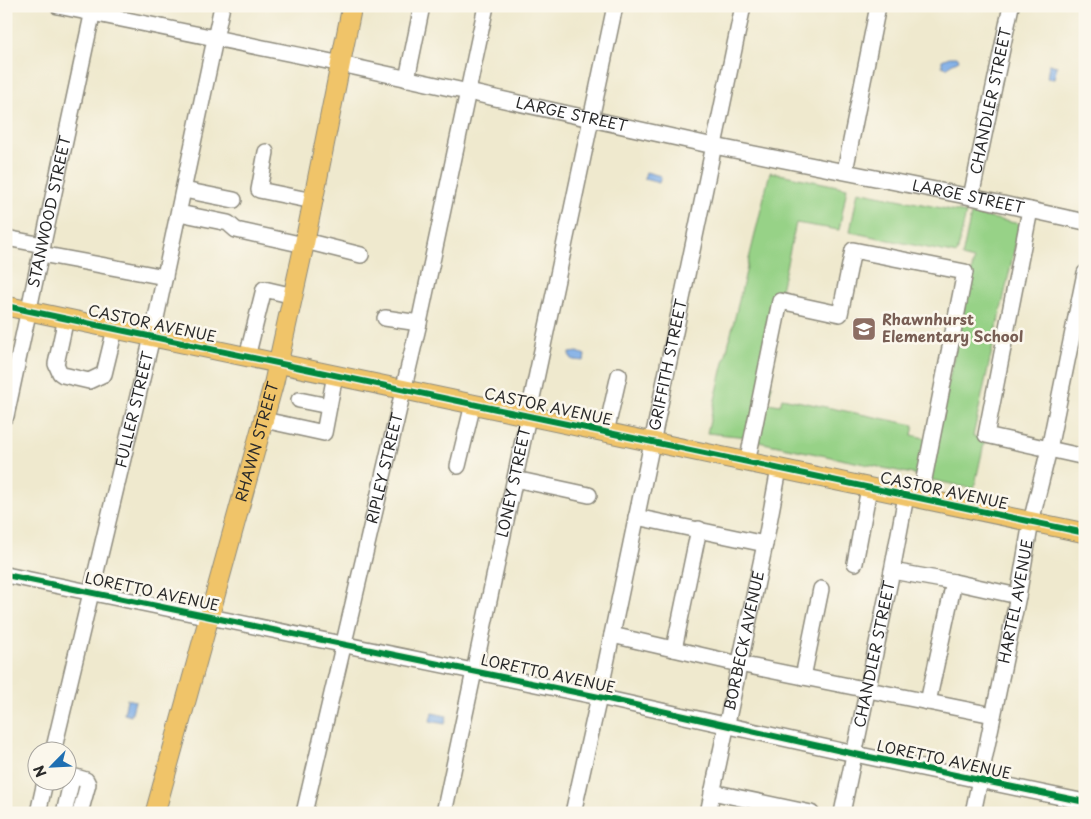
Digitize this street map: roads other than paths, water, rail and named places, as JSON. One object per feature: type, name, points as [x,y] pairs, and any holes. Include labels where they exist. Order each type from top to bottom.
[{"type":"main road","name":"RHAWN STREET","points":[[155,813],[264,420],[278,363],[305,243],[352,6]]},
{"type":"main road","name":"CASTOR AVENUE","points":[[6,306],[1085,533]]},
{"type":"street","name":"LARGE STREET","points":[[58,6],[93,10],[215,39],[714,146],[845,171],[1085,222]]},
{"type":"street","name":"FULLER STREET","points":[[55,742],[152,337],[222,6]]},
{"type":"street","points":[[407,79],[422,6]]},
{"type":"street","name":"RIPLEY STREET","points":[[304,813],[404,390],[486,6]]},
{"type":"street","name":"LONEY STREET","points":[[444,813],[615,6]]},
{"type":"street","name":"GRIFFITH STREET","points":[[573,813],[599,697],[743,6]]},
{"type":"street","points":[[845,171],[878,6]]},
{"type":"street","name":"CHANDLER STREET","points":[[970,197],[1011,6]]},
{"type":"street","name":"STANWOOD STREET","points":[[6,416],[93,10]]},
{"type":"street","points":[[266,152],[259,190],[313,201]]},
{"type":"street","points":[[184,190],[234,200]]},
{"type":"street","points":[[1030,210],[986,435],[1085,456]]},
{"type":"street","points":[[178,214],[228,223],[236,230],[361,255]]},
{"type":"street","points":[[6,238],[42,250],[165,277]]},
{"type":"street","name":"CHANDLER STREET","points":[[748,463],[780,301],[840,314],[853,250],[965,272],[913,497],[892,571],[842,813]]},
{"type":"street","name":"HARTEL AVENUE","points":[[973,813],[1018,596],[1031,522],[1049,449],[1085,273]]},
{"type":"street","points":[[247,357],[264,289],[294,296]]},
{"type":"street","points":[[66,318],[56,360],[57,367],[63,375],[89,381],[95,380],[104,374],[115,329]]},
{"type":"street","points":[[385,318],[419,323]]},
{"type":"street","points":[[264,420],[324,433],[335,375]]},
{"type":"street","points":[[606,432],[619,375]]},
{"type":"street","points":[[299,400],[329,406]]},
{"type":"street","points":[[458,466],[473,404]]},
{"type":"street","name":"BORBECK AVENUE","points":[[708,813],[779,469]]},
{"type":"street","points":[[515,479],[589,495]]},
{"type":"street","points":[[855,563],[869,488]]},
{"type":"street","points":[[636,517],[765,544]]},
{"type":"street","points":[[674,649],[699,530]]},
{"type":"street","points":[[892,571],[1018,596]]},
{"type":"street","name":"LORETTO AVENUE","points":[[6,575],[599,697],[855,754],[1085,802]]},
{"type":"street","points":[[928,702],[954,582]]},
{"type":"street","points":[[803,677],[821,589]]},
{"type":"street","points":[[612,635],[740,664],[993,715]]},
{"type":"street","points":[[64,813],[72,779],[76,777],[86,780],[88,784],[80,813]]},
{"type":"street","points":[[38,813],[43,792]]},
{"type":"street","points":[[712,792],[777,809],[811,813]]},
{"type":"water","points":[[949,57],[958,57],[959,60],[947,68],[942,66],[942,60]]},
{"type":"water","points":[[1049,64],[1057,66],[1054,79],[1047,78]]},
{"type":"water","points":[[646,172],[661,176],[659,183],[644,179]]},
{"type":"water","points":[[578,352],[585,355],[584,361],[573,360],[569,355],[570,353]]},
{"type":"water","points":[[127,699],[135,701],[131,716],[124,714]]},
{"type":"water","points":[[432,713],[447,716],[445,724],[430,721]]},
{"type":"place","name":"Rhawnhurst Elementary School","points":[[864,329]]}]
